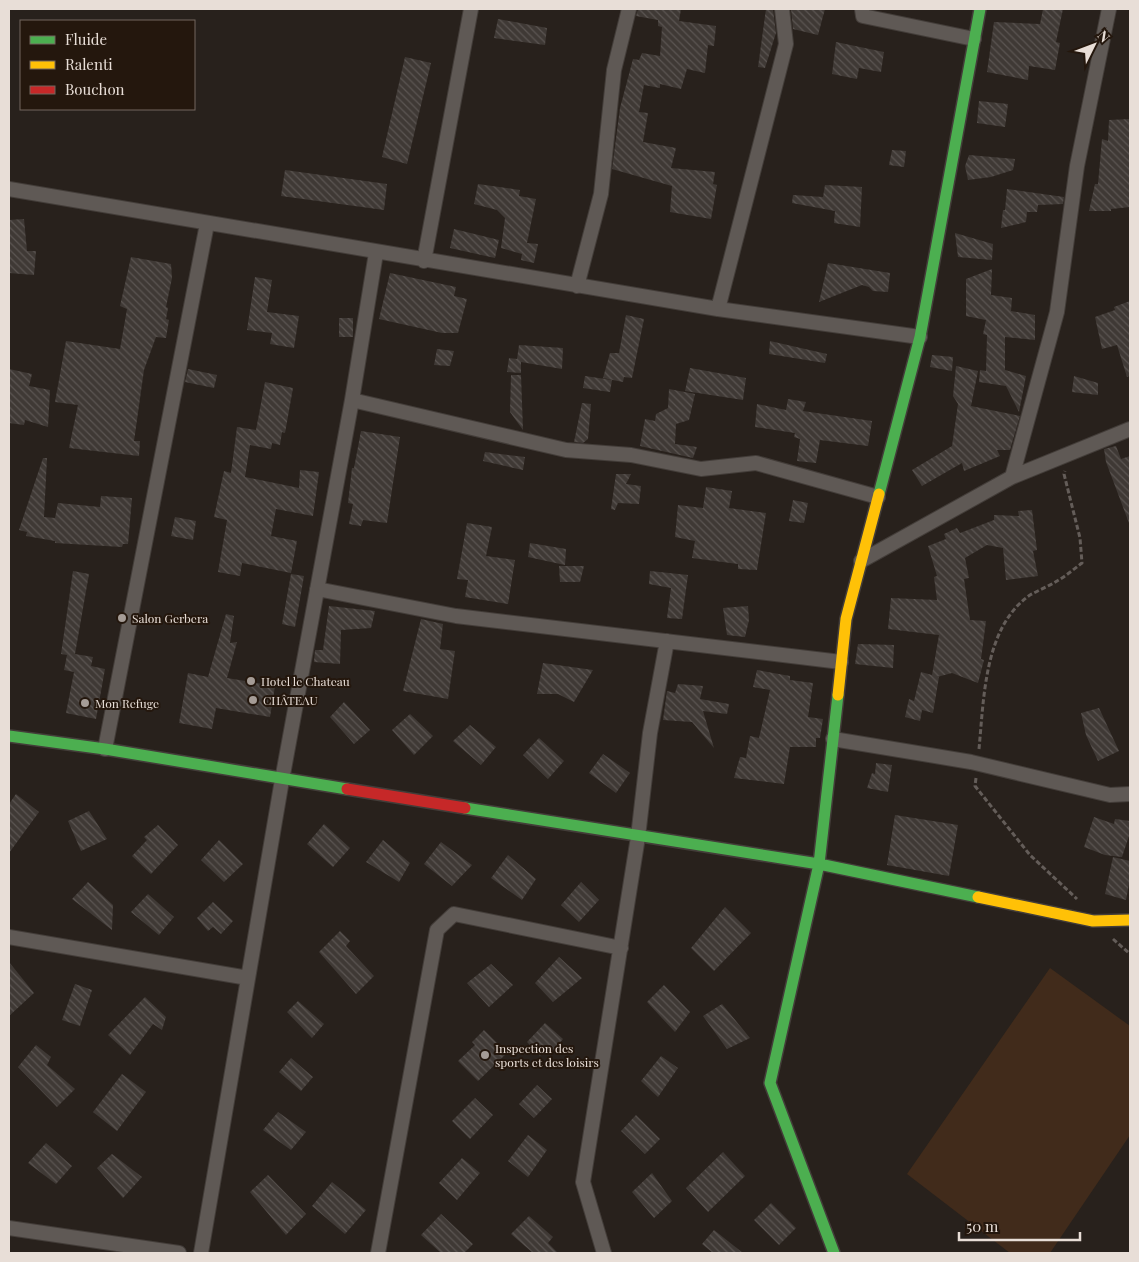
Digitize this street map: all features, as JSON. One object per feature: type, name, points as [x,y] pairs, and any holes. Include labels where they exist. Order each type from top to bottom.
[{"type":"street","points":[[424,261],[471,9]]},
{"type":"street","points":[[578,286],[600,194],[614,70],[629,9]]},
{"type":"street","points":[[718,309],[786,44],[782,9]]},
{"type":"street","points":[[862,9],[862,16],[974,39]]},
{"type":"street","points":[[834,1253],[770,1082],[819,864],[846,619],[920,337],[980,9]]},
{"type":"street","points":[[1012,477],[1057,312],[1077,166],[1109,9]]},
{"type":"street","points":[[9,189],[376,253],[718,309],[920,337]]},
{"type":"street","points":[[105,749],[207,224]]},
{"type":"street","points":[[201,1253],[282,780],[352,400],[376,253]]},
{"type":"street","points":[[352,400],[566,450],[631,455],[701,469],[756,463],[878,497]]},
{"type":"street","points":[[861,561],[1012,477],[1130,429]]},
{"type":"street","points":[[317,590],[456,616],[841,662]]},
{"type":"street","points":[[604,1253],[583,1182],[638,838],[650,733],[667,641]]},
{"type":"street","points":[[9,736],[105,749],[638,838],[819,864],[1093,921],[1130,920]]},
{"type":"street","points":[[833,739],[977,763],[1110,795],[1130,794]]},
{"type":"street","points":[[378,1253],[437,930],[454,914],[621,948]]},
{"type":"street","points":[[9,937],[248,978]]},
{"type":"street","points":[[9,1228],[179,1253]]},
{"type":"path","points":[[1074,452],[1064,474],[1080,538],[1082,563],[1059,580],[1030,596],[1011,614],[993,649],[983,705],[975,786],[1030,854],[1082,904],[1093,921]]},
{"type":"path","points":[[1112,938],[1130,954]]},
{"type":"shaded area","points":[[1050,968],[1130,1026],[1130,1135],[1050,1253],[1010,1253],[907,1174]]},
{"type":"building","points":[[638,9],[681,9],[679,21],[716,26],[714,46],[708,45],[705,73],[687,69],[681,89],[660,84],[660,88],[644,85],[639,112],[648,113],[643,142],[676,148],[671,168],[715,172],[713,184],[717,185],[711,219],[670,212],[672,186],[612,169],[620,108],[633,59],[639,60],[642,53],[660,56],[662,27],[658,26],[658,20],[636,16]]},
{"type":"building","points":[[766,9],[773,9],[776,33],[765,68],[758,67]]},
{"type":"building","points":[[791,9],[825,9],[818,35],[793,29]]},
{"type":"building","points":[[1043,9],[1063,9],[1056,42],[1060,43],[1055,70],[1029,66],[1028,80],[987,72],[994,22],[1040,24]]},
{"type":"building","points":[[498,19],[547,28],[545,45],[494,38]]},
{"type":"building","points":[[836,42],[884,52],[881,72],[859,68],[857,79],[832,74]]},
{"type":"building","points":[[405,57],[431,63],[407,164],[382,157]]},
{"type":"building","points":[[979,101],[1008,104],[1005,127],[977,123]]},
{"type":"building","points":[[1130,119],[1130,207],[1111,209],[1111,211],[1089,211],[1095,184],[1098,184],[1102,139],[1108,141],[1109,120]]},
{"type":"building","points":[[892,150],[906,151],[904,167],[889,165]]},
{"type":"building","points":[[969,155],[1015,159],[1013,170],[991,177],[968,180],[965,166]]},
{"type":"building","points":[[285,170],[387,184],[384,210],[281,196]]},
{"type":"building","points":[[478,184],[520,190],[519,196],[536,199],[527,243],[538,244],[534,263],[521,260],[522,254],[501,248],[505,218],[497,210],[474,204]]},
{"type":"building","points":[[825,185],[862,187],[860,227],[834,223],[835,211],[792,203],[793,195],[823,197]]},
{"type":"building","points":[[1007,189],[1064,197],[1063,204],[1038,205],[1037,212],[1027,212],[1026,222],[1001,228]]},
{"type":"building","points":[[24,219],[27,251],[36,251],[34,275],[9,273],[9,220]]},
{"type":"building","points":[[454,229],[499,240],[495,258],[450,248]]},
{"type":"building","points":[[955,233],[993,244],[992,260],[958,257]]},
{"type":"building","points":[[131,257],[171,264],[172,278],[166,307],[168,308],[166,319],[169,320],[166,338],[156,337],[144,370],[134,441],[140,441],[139,456],[69,448],[78,405],[55,402],[66,341],[120,349],[127,309],[120,306]]},
{"type":"building","points":[[828,263],[890,273],[888,292],[873,291],[869,287],[862,285],[819,302]]},
{"type":"building","points":[[992,269],[991,295],[1012,298],[1011,311],[1035,315],[1035,340],[1005,337],[1005,370],[1026,376],[1019,412],[1006,386],[979,382],[980,370],[986,371],[987,335],[983,334],[986,320],[966,316],[966,279]]},
{"type":"building","points":[[390,273],[456,287],[454,296],[467,299],[458,333],[442,333],[379,319]]},
{"type":"building","points":[[255,277],[272,280],[267,312],[299,316],[294,348],[270,344],[272,333],[247,330]]},
{"type":"building","points":[[1130,301],[1130,376],[1127,377],[1117,345],[1102,349],[1095,317],[1115,310],[1114,307]]},
{"type":"building","points":[[626,315],[644,319],[632,378],[624,377],[623,382],[603,378],[610,353],[619,353]]},
{"type":"building","points":[[339,318],[353,318],[353,337],[339,337]]},
{"type":"building","points":[[770,341],[827,354],[825,363],[769,354]]},
{"type":"building","points":[[519,345],[563,348],[562,369],[521,362],[521,373],[507,372],[509,358],[517,359]]},
{"type":"building","points":[[437,349],[454,351],[450,366],[434,365]]},
{"type":"building","points":[[932,355],[953,357],[952,371],[930,367]]},
{"type":"building","points":[[956,366],[978,371],[971,406],[1020,416],[1010,450],[997,450],[1000,456],[964,471],[962,463],[922,486],[912,470],[952,446],[958,404],[953,396]]},
{"type":"building","points":[[690,368],[746,378],[743,400],[685,391]]},
{"type":"building","points":[[9,369],[32,374],[29,386],[50,390],[48,427],[25,420],[24,425],[9,423]]},
{"type":"building","points":[[188,369],[217,375],[214,388],[185,382]]},
{"type":"building","points":[[511,375],[521,375],[523,430],[510,412]]},
{"type":"building","points":[[585,376],[612,380],[610,392],[583,388]]},
{"type":"building","points":[[1074,376],[1098,383],[1098,395],[1072,392]]},
{"type":"building","points":[[265,382],[293,388],[285,433],[282,432],[280,445],[272,443],[271,449],[250,445],[245,477],[299,488],[300,470],[319,472],[313,516],[276,509],[271,536],[297,541],[291,573],[242,563],[240,576],[218,572],[227,520],[214,517],[224,471],[231,473],[237,427],[256,430]]},
{"type":"building","points":[[669,389],[695,394],[689,420],[676,424],[675,444],[697,447],[693,458],[640,446],[645,419],[655,421],[656,414],[668,408]]},
{"type":"building","points":[[788,399],[806,402],[803,411],[872,421],[868,446],[820,440],[816,463],[797,461],[800,439],[794,437],[795,433],[755,427],[757,404],[786,410]]},
{"type":"building","points":[[582,403],[591,404],[588,439],[583,443],[574,442]]},
{"type":"building","points":[[361,431],[400,437],[387,523],[363,520],[361,526],[349,524],[353,504],[348,503],[352,468],[354,468]]},
{"type":"building","points":[[1116,446],[1121,459],[1130,456],[1129,523],[1106,462],[1104,449]]},
{"type":"building","points":[[485,452],[525,457],[523,470],[483,461]]},
{"type":"building","points":[[43,458],[47,458],[44,517],[55,518],[58,503],[100,507],[101,496],[132,498],[128,544],[123,544],[122,547],[55,543],[55,541],[26,536],[27,532],[19,530]]},
{"type":"building","points":[[616,474],[631,474],[626,484],[641,486],[639,504],[618,503],[615,510],[611,509]]},
{"type":"building","points":[[706,487],[732,491],[729,508],[766,513],[757,570],[738,569],[738,564],[692,558],[695,541],[675,537],[678,505],[703,508]]},
{"type":"building","points":[[793,500],[808,503],[804,523],[789,521]]},
{"type":"building","points":[[1032,510],[1037,550],[1033,551],[1038,576],[1006,580],[1003,548],[987,545],[965,558],[969,578],[964,579],[970,620],[986,621],[981,659],[984,660],[978,683],[952,673],[937,677],[939,677],[933,713],[922,710],[920,721],[905,717],[909,699],[914,701],[921,672],[932,675],[939,635],[888,629],[891,598],[937,600],[934,577],[937,576],[928,546],[946,539],[944,534],[957,528],[960,533],[994,520],[994,515],[1019,516],[1018,511]]},
{"type":"building","points":[[175,517],[196,521],[193,540],[171,536]]},
{"type":"building","points":[[467,523],[492,527],[486,556],[515,560],[508,604],[465,597],[468,580],[457,579]]},
{"type":"building","points":[[530,543],[566,549],[565,565],[528,557]]},
{"type":"building","points":[[559,566],[584,566],[580,582],[560,582]]},
{"type":"building","points":[[73,571],[89,574],[75,654],[93,657],[91,666],[105,669],[96,719],[66,713],[74,672],[64,670],[67,655],[61,654]]},
{"type":"building","points":[[650,571],[688,575],[682,619],[667,618],[671,588],[649,584]]},
{"type":"building","points":[[291,574],[304,576],[295,627],[282,624]]},
{"type":"building","points":[[329,606],[375,611],[371,628],[341,630],[340,664],[314,662],[315,650],[323,650]]},
{"type":"building","points":[[748,606],[749,620],[745,637],[727,635],[723,608]]},
{"type":"building","points":[[226,614],[234,616],[230,643],[237,642],[227,678],[275,686],[270,717],[216,708],[212,729],[179,723],[188,673],[208,677]]},
{"type":"building","points":[[421,619],[443,624],[440,649],[455,651],[448,699],[403,691]]},
{"type":"building","points":[[858,644],[894,645],[893,668],[855,664]]},
{"type":"building","points":[[543,663],[593,670],[574,702],[558,694],[537,694]]},
{"type":"building","points":[[757,670],[790,676],[790,680],[813,683],[808,717],[823,719],[820,738],[816,738],[816,747],[790,747],[784,784],[734,778],[740,757],[746,758],[750,736],[759,738],[770,690],[753,687]]},
{"type":"building","points":[[678,684],[703,686],[700,699],[729,704],[727,714],[703,711],[714,748],[692,722],[663,720],[667,691],[675,693]]},
{"type":"building","points":[[344,702],[370,730],[354,744],[330,717]]},
{"type":"building","points":[[1099,708],[1119,751],[1098,761],[1086,735],[1081,713]]},
{"type":"building","points":[[410,714],[433,736],[414,755],[392,730]]},
{"type":"building","points":[[470,725],[496,747],[481,765],[453,741]]},
{"type":"building","points":[[539,738],[564,761],[548,779],[523,755]]},
{"type":"building","points":[[603,754],[630,773],[616,793],[589,773]]},
{"type":"building","points":[[876,763],[892,765],[888,792],[867,788],[872,773],[875,774]]},
{"type":"building","points":[[16,794],[39,812],[9,853],[9,804]]},
{"type":"building","points":[[89,811],[107,839],[81,851],[68,821]]},
{"type":"building","points":[[895,815],[958,825],[949,876],[887,865]]},
{"type":"building","points":[[1094,817],[1114,824],[1115,819],[1130,821],[1130,833],[1122,857],[1105,855],[1084,847]]},
{"type":"building","points":[[324,824],[350,848],[333,867],[307,844]]},
{"type":"building","points":[[158,825],[178,845],[151,874],[132,856],[147,840],[144,837]]},
{"type":"building","points":[[219,840],[243,864],[224,882],[201,860]]},
{"type":"building","points":[[383,840],[410,863],[399,882],[366,862]]},
{"type":"building","points":[[441,842],[472,865],[452,886],[424,864]]},
{"type":"building","points":[[508,855],[536,879],[522,900],[491,878]]},
{"type":"building","points":[[1113,857],[1130,861],[1130,879],[1126,900],[1105,894]]},
{"type":"building","points":[[88,882],[113,905],[112,930],[72,899]]},
{"type":"building","points":[[581,882],[599,900],[579,922],[561,905]]},
{"type":"building","points":[[148,894],[174,917],[159,935],[131,912]]},
{"type":"building","points":[[213,902],[233,921],[221,934],[213,927],[208,931],[197,918]]},
{"type":"building","points":[[725,907],[751,933],[714,971],[691,948]]},
{"type":"building","points":[[340,931],[350,941],[346,946],[374,976],[356,994],[319,952]]},
{"type":"building","points":[[559,957],[582,978],[553,1002],[535,983]]},
{"type":"building","points":[[9,962],[34,993],[9,1016]]},
{"type":"building","points":[[491,964],[513,985],[489,1007],[467,983]]},
{"type":"building","points":[[75,984],[92,990],[80,1026],[62,1020]]},
{"type":"building","points":[[664,985],[690,1012],[675,1032],[647,1002]]},
{"type":"building","points":[[145,997],[166,1017],[162,1030],[153,1024],[130,1055],[108,1035]]},
{"type":"building","points":[[298,1001],[324,1024],[312,1038],[287,1012]]},
{"type":"building","points":[[722,1004],[750,1038],[727,1049],[703,1016]]},
{"type":"building","points":[[545,1023],[563,1039],[552,1052],[547,1048],[540,1056],[527,1042]]},
{"type":"building","points":[[484,1030],[507,1053],[478,1081],[458,1061],[475,1045],[472,1042]]},
{"type":"building","points":[[36,1045],[51,1057],[47,1065],[75,1089],[57,1107],[18,1067]]},
{"type":"building","points":[[661,1056],[678,1068],[658,1097],[641,1081]]},
{"type":"building","points":[[291,1058],[313,1077],[301,1091],[279,1072]]},
{"type":"building","points":[[122,1074],[146,1092],[117,1131],[93,1112]]},
{"type":"building","points":[[537,1085],[552,1099],[534,1118],[519,1104]]},
{"type":"building","points":[[475,1098],[493,1115],[470,1139],[452,1121]]},
{"type":"building","points":[[278,1112],[306,1132],[291,1150],[263,1130]]},
{"type":"building","points":[[636,1115],[660,1139],[645,1154],[621,1131]]},
{"type":"building","points":[[528,1135],[547,1150],[528,1177],[508,1161]]},
{"type":"building","points":[[46,1143],[72,1166],[56,1184],[28,1163]]},
{"type":"building","points":[[723,1152],[745,1176],[708,1212],[686,1188]]},
{"type":"building","points":[[112,1154],[142,1177],[123,1198],[97,1168]]},
{"type":"building","points":[[462,1158],[480,1173],[457,1200],[439,1183]]},
{"type":"building","points":[[652,1173],[672,1201],[654,1218],[632,1192]]},
{"type":"building","points":[[268,1175],[306,1214],[286,1235],[250,1192]]},
{"type":"building","points":[[332,1182],[366,1210],[345,1234],[312,1206]]},
{"type":"building","points":[[771,1203],[796,1228],[779,1245],[754,1220]]},
{"type":"building","points":[[441,1214],[473,1244],[464,1253],[441,1253],[421,1235]]},
{"type":"building","points":[[529,1216],[553,1237],[548,1243],[558,1253],[533,1253],[511,1234]]},
{"type":"building","points":[[714,1230],[743,1253],[713,1253],[702,1244]]},
{"type":"traffic: fast","points":[[879,494],[920,337],[980,9]]},
{"type":"traffic: fast","points":[[834,1253],[770,1083],[819,864],[838,695]]},
{"type":"traffic: fast","points":[[9,736],[105,749],[347,789]]},
{"type":"traffic: fast","points":[[465,808],[819,864],[978,897]]},
{"type":"traffic: slow","points":[[838,695],[846,619],[879,494]]},
{"type":"traffic: slow","points":[[978,897],[1093,921],[1130,920]]},
{"type":"traffic: jam","points":[[347,789],[465,808]]},
{"type":"place","name":"Salon Gerbera","points":[[122,618]]},
{"type":"place","name":"Hotel le Chateau","points":[[251,681]]},
{"type":"place","name":"CHÂTEAU","points":[[253,700]]},
{"type":"place","name":"Mon Refuge","points":[[85,703]]},
{"type":"place","name":"Inspection des sports et des loisirs","points":[[485,1055]]}]
